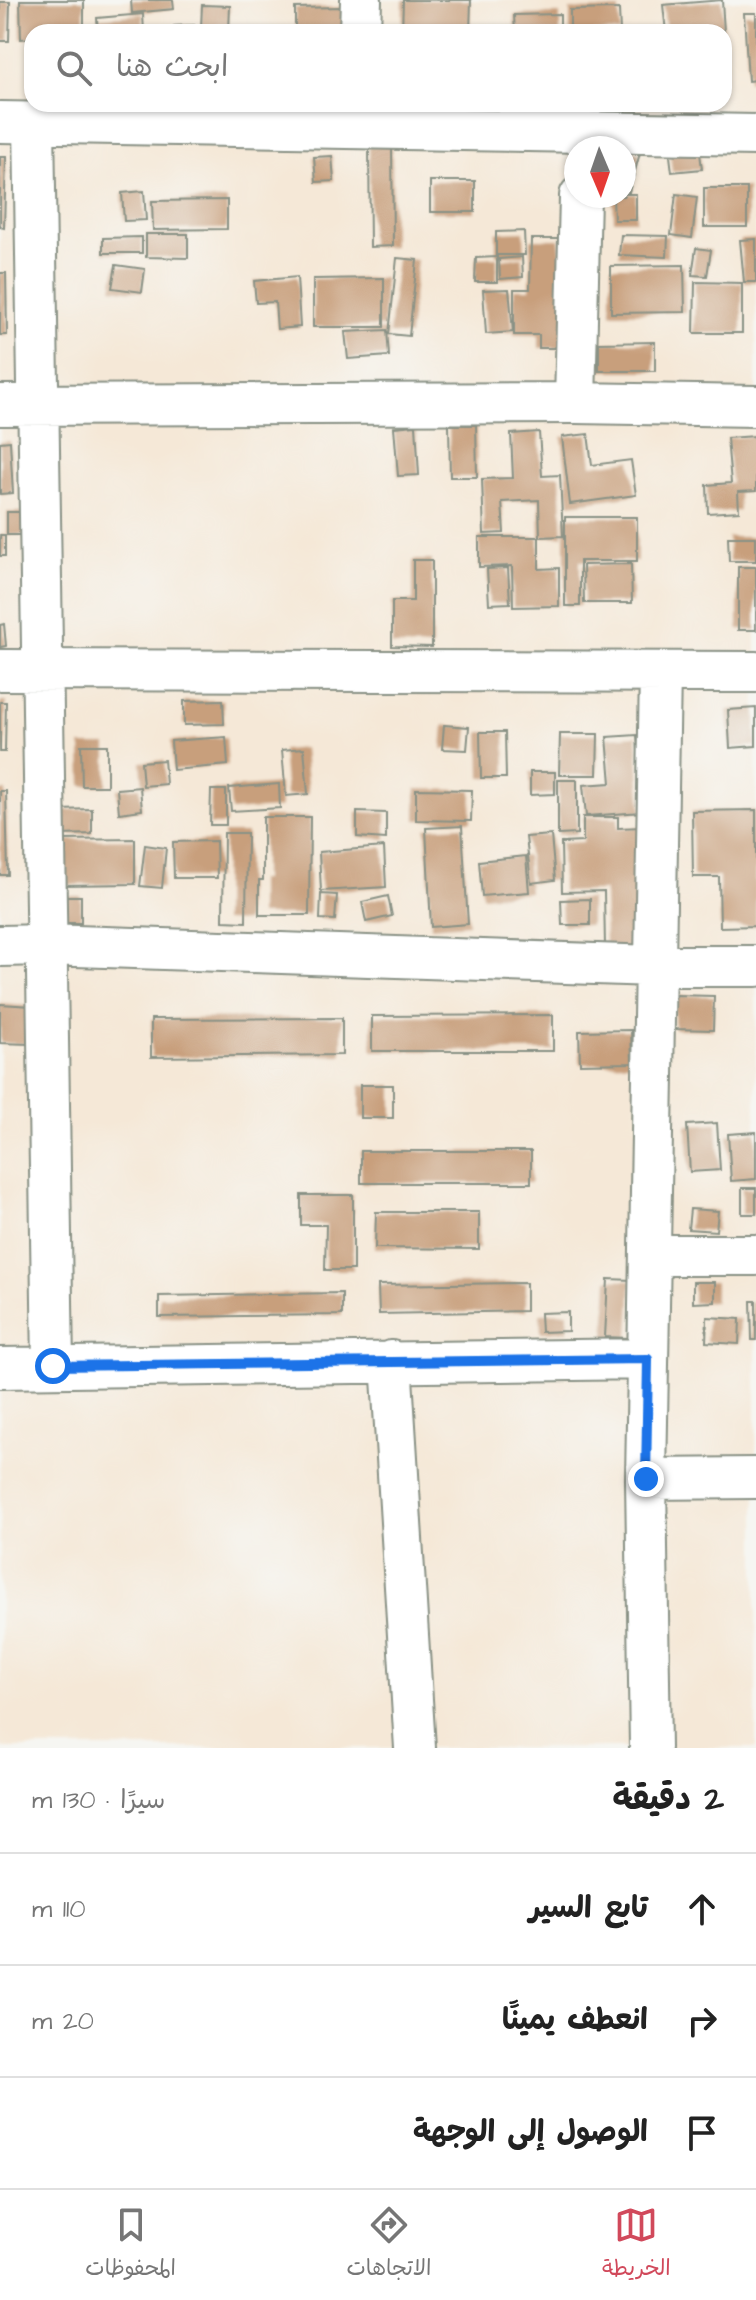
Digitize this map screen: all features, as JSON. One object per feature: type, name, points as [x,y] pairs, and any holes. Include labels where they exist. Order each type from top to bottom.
[{"type":"street","points":[[360,24],[361,0]]},
{"type":"street","points":[[53,1366],[40,406],[17,123],[358,116],[564,138]]},
{"type":"street","points":[[636,138],[756,135]]},
{"type":"street","points":[[575,403],[580,208]]},
{"type":"street","points":[[0,405],[575,403],[756,406]]},
{"type":"street","points":[[0,670],[756,672]]},
{"type":"street","points":[[650,1748],[646,1479],[660,673]]},
{"type":"street","points":[[0,946],[47,945],[654,966],[756,966]]},
{"type":"street","points":[[650,1255],[756,1255]]},
{"type":"street","points":[[0,1368],[648,1359]]},
{"type":"street","points":[[391,1361],[415,1748]]},
{"type":"street","points":[[646,1479],[756,1478]]},
{"type":"building","points":[[20,0],[84,0],[84,24],[24,24],[24,39],[21,39]]},
{"type":"building","points":[[131,0],[173,0],[174,9],[132,13]]},
{"type":"building","points":[[403,0],[471,0],[470,24],[402,24]]},
{"type":"building","points":[[722,0],[724,24],[665,24],[663,5]]},
{"type":"building","points":[[0,2],[10,2],[9,41],[0,41]]},
{"type":"building","points":[[202,5],[230,6],[229,24],[201,24]]},
{"type":"building","points":[[343,7],[343,24],[295,24],[295,8]]},
{"type":"building","points":[[619,9],[620,24],[570,24],[570,10]]},
{"type":"building","points":[[744,13],[756,13],[756,80],[748,81]]},
{"type":"building","points":[[143,14],[144,24],[97,24],[97,18]]},
{"type":"building","points":[[560,14],[560,24],[515,24],[514,15]]},
{"type":"building","points":[[392,145],[393,246],[370,247],[369,146]]},
{"type":"building","points":[[699,145],[702,169],[672,172],[669,148]]},
{"type":"building","points":[[332,156],[334,181],[316,182],[314,157]]},
{"type":"building","points":[[0,157],[6,157],[4,228],[0,227]]},
{"type":"building","points":[[430,181],[475,181],[475,212],[430,212]]},
{"type":"building","points":[[704,188],[747,188],[747,227],[704,227]]},
{"type":"building","points":[[144,191],[146,220],[124,221],[122,193]]},
{"type":"building","points":[[676,194],[697,197],[692,238],[671,235]]},
{"type":"building","points":[[227,200],[227,229],[153,230],[152,201]]},
{"type":"building","points":[[614,208],[636,208],[636,220],[614,220]]},
{"type":"building","points":[[524,231],[525,255],[496,255],[496,232]]},
{"type":"building","points":[[146,234],[188,234],[188,258],[146,257]]},
{"type":"building","points":[[621,235],[668,236],[667,257],[619,255]]},
{"type":"building","points":[[142,237],[142,253],[103,253],[103,238]]},
{"type":"building","points":[[531,239],[559,239],[575,348],[539,348],[539,335],[514,335],[514,289],[530,289]]},
{"type":"building","points":[[756,239],[756,282],[744,282],[740,240]]},
{"type":"building","points":[[696,248],[711,250],[707,276],[692,275]]},
{"type":"building","points":[[497,257],[497,282],[475,282],[476,258]]},
{"type":"building","points":[[522,257],[523,277],[500,279],[499,259]]},
{"type":"building","points":[[397,258],[417,260],[409,336],[389,334]]},
{"type":"building","points":[[116,265],[145,269],[142,292],[112,288]]},
{"type":"building","points":[[684,265],[685,312],[611,313],[611,266]]},
{"type":"building","points":[[0,273],[6,273],[7,335],[0,335]]},
{"type":"building","points":[[297,277],[300,327],[277,329],[275,302],[256,303],[254,281]]},
{"type":"building","points":[[384,278],[384,327],[313,327],[313,279]]},
{"type":"building","points":[[695,282],[742,283],[742,333],[694,333]]},
{"type":"building","points":[[509,289],[513,332],[486,334],[483,290]]},
{"type":"building","points":[[387,330],[389,356],[348,359],[345,332]]},
{"type":"building","points":[[655,342],[655,371],[599,371],[599,343]]},
{"type":"building","points":[[416,425],[419,475],[398,476],[394,427]]},
{"type":"building","points":[[449,425],[476,425],[477,477],[450,477]]},
{"type":"building","points":[[539,432],[542,476],[560,475],[563,536],[540,537],[539,500],[502,502],[504,533],[484,534],[482,479],[513,478],[511,434]]},
{"type":"building","points":[[588,434],[592,465],[631,460],[636,495],[570,504],[562,437]]},
{"type":"building","points":[[756,436],[756,491],[738,492],[739,511],[708,513],[707,485],[731,483],[727,438]]},
{"type":"building","points":[[10,441],[13,493],[0,494],[0,442]]},
{"type":"building","points":[[7,512],[32,512],[33,535],[7,535]]},
{"type":"building","points":[[565,517],[637,517],[637,561],[580,561],[580,606],[565,606]]},
{"type":"building","points":[[0,535],[5,535],[5,556],[0,556]]},
{"type":"building","points":[[479,537],[539,537],[539,569],[559,568],[559,606],[513,607],[512,566],[479,567]]},
{"type":"building","points":[[728,537],[756,537],[756,561],[729,561]]},
{"type":"building","points":[[413,560],[432,560],[432,647],[392,646],[392,601],[413,601]]},
{"type":"building","points":[[631,564],[632,603],[584,603],[583,565]]},
{"type":"building","points":[[738,567],[756,567],[756,630],[738,630]]},
{"type":"building","points":[[508,568],[510,603],[489,604],[487,569]]},
{"type":"building","points":[[4,624],[6,646],[0,647],[0,625]]},
{"type":"building","points":[[223,700],[224,724],[184,725],[184,701]]},
{"type":"building","points":[[0,702],[6,702],[5,752],[0,752]]},
{"type":"building","points":[[756,708],[756,746],[730,748],[728,710]]},
{"type":"building","points":[[444,725],[469,727],[467,750],[442,749]]},
{"type":"building","points":[[480,732],[505,732],[506,778],[481,778]]},
{"type":"building","points":[[560,734],[598,734],[597,775],[559,775]]},
{"type":"building","points":[[637,735],[642,812],[586,816],[583,785],[611,783],[607,737]]},
{"type":"building","points":[[226,737],[228,765],[173,770],[171,741]]},
{"type":"building","points":[[81,745],[107,745],[107,786],[82,786]]},
{"type":"building","points":[[304,748],[308,794],[286,796],[282,750]]},
{"type":"building","points":[[164,760],[166,784],[143,786],[141,762]]},
{"type":"building","points":[[530,772],[555,772],[555,794],[530,795]]},
{"type":"building","points":[[558,780],[577,780],[577,834],[558,835]]},
{"type":"building","points":[[279,784],[280,808],[231,811],[229,788]]},
{"type":"building","points":[[140,787],[142,810],[119,813],[117,789]]},
{"type":"building","points":[[416,789],[472,790],[471,821],[416,820]]},
{"type":"building","points":[[211,790],[226,790],[226,825],[210,825]]},
{"type":"building","points":[[0,791],[6,791],[8,875],[0,875]]},
{"type":"building","points":[[92,809],[92,834],[60,835],[60,810]]},
{"type":"building","points":[[756,810],[756,926],[720,927],[719,877],[693,877],[692,811]]},
{"type":"building","points":[[357,812],[386,813],[386,839],[357,837]]},
{"type":"building","points":[[263,817],[310,817],[309,915],[259,915],[259,880],[263,880]]},
{"type":"building","points":[[583,817],[618,817],[618,828],[644,827],[645,948],[605,948],[604,891],[562,892],[561,843],[583,842]]},
{"type":"building","points":[[462,826],[468,924],[431,927],[426,828]]},
{"type":"building","points":[[224,833],[247,833],[246,922],[223,921]]},
{"type":"building","points":[[551,835],[555,880],[531,883],[526,837]]},
{"type":"building","points":[[135,839],[135,884],[63,885],[62,840]]},
{"type":"building","points":[[216,841],[217,878],[174,878],[173,842]]},
{"type":"building","points":[[145,845],[166,848],[162,888],[140,886]]},
{"type":"building","points":[[384,847],[386,887],[321,891],[319,852]]},
{"type":"building","points":[[526,856],[529,892],[482,896],[479,861]]},
{"type":"building","points":[[321,894],[337,895],[335,920],[320,919]]},
{"type":"building","points":[[57,896],[81,896],[81,923],[57,923]]},
{"type":"building","points":[[388,896],[392,916],[366,922],[362,902]]},
{"type":"building","points":[[590,899],[590,925],[562,925],[561,900]]},
{"type":"building","points":[[674,995],[714,996],[713,1030],[674,1029]]},
{"type":"building","points":[[0,1004],[32,1006],[30,1044],[0,1043]]},
{"type":"building","points":[[553,1015],[553,1051],[372,1051],[372,1016]]},
{"type":"building","points":[[342,1018],[342,1055],[151,1057],[151,1019]]},
{"type":"building","points":[[631,1030],[632,1063],[580,1064],[579,1031]]},
{"type":"building","points":[[360,1085],[393,1085],[393,1118],[360,1118]]},
{"type":"building","points":[[717,1123],[720,1170],[690,1172],[687,1125]]},
{"type":"building","points":[[756,1132],[756,1179],[731,1181],[728,1134]]},
{"type":"building","points":[[361,1151],[531,1151],[531,1183],[361,1183]]},
{"type":"building","points":[[742,1188],[756,1188],[756,1214],[742,1214]]},
{"type":"building","points":[[301,1195],[353,1195],[353,1270],[325,1270],[326,1225],[301,1225]]},
{"type":"building","points":[[690,1209],[718,1211],[716,1231],[688,1229]]},
{"type":"building","points":[[376,1212],[479,1212],[479,1249],[375,1248]]},
{"type":"building","points":[[608,1279],[632,1280],[629,1338],[605,1337]]},
{"type":"building","points":[[693,1282],[715,1282],[715,1302],[693,1303]]},
{"type":"building","points":[[526,1283],[526,1311],[379,1314],[378,1285]]},
{"type":"building","points":[[342,1293],[342,1315],[159,1317],[159,1296]]},
{"type":"building","points":[[751,1301],[756,1301],[756,1340],[752,1340]]},
{"type":"building","points":[[568,1312],[568,1331],[541,1332],[540,1313]]},
{"type":"building","points":[[707,1317],[740,1319],[739,1344],[706,1342]]},
{"type":"route","points":[[53,1366],[648,1359],[646,1479]]}]
